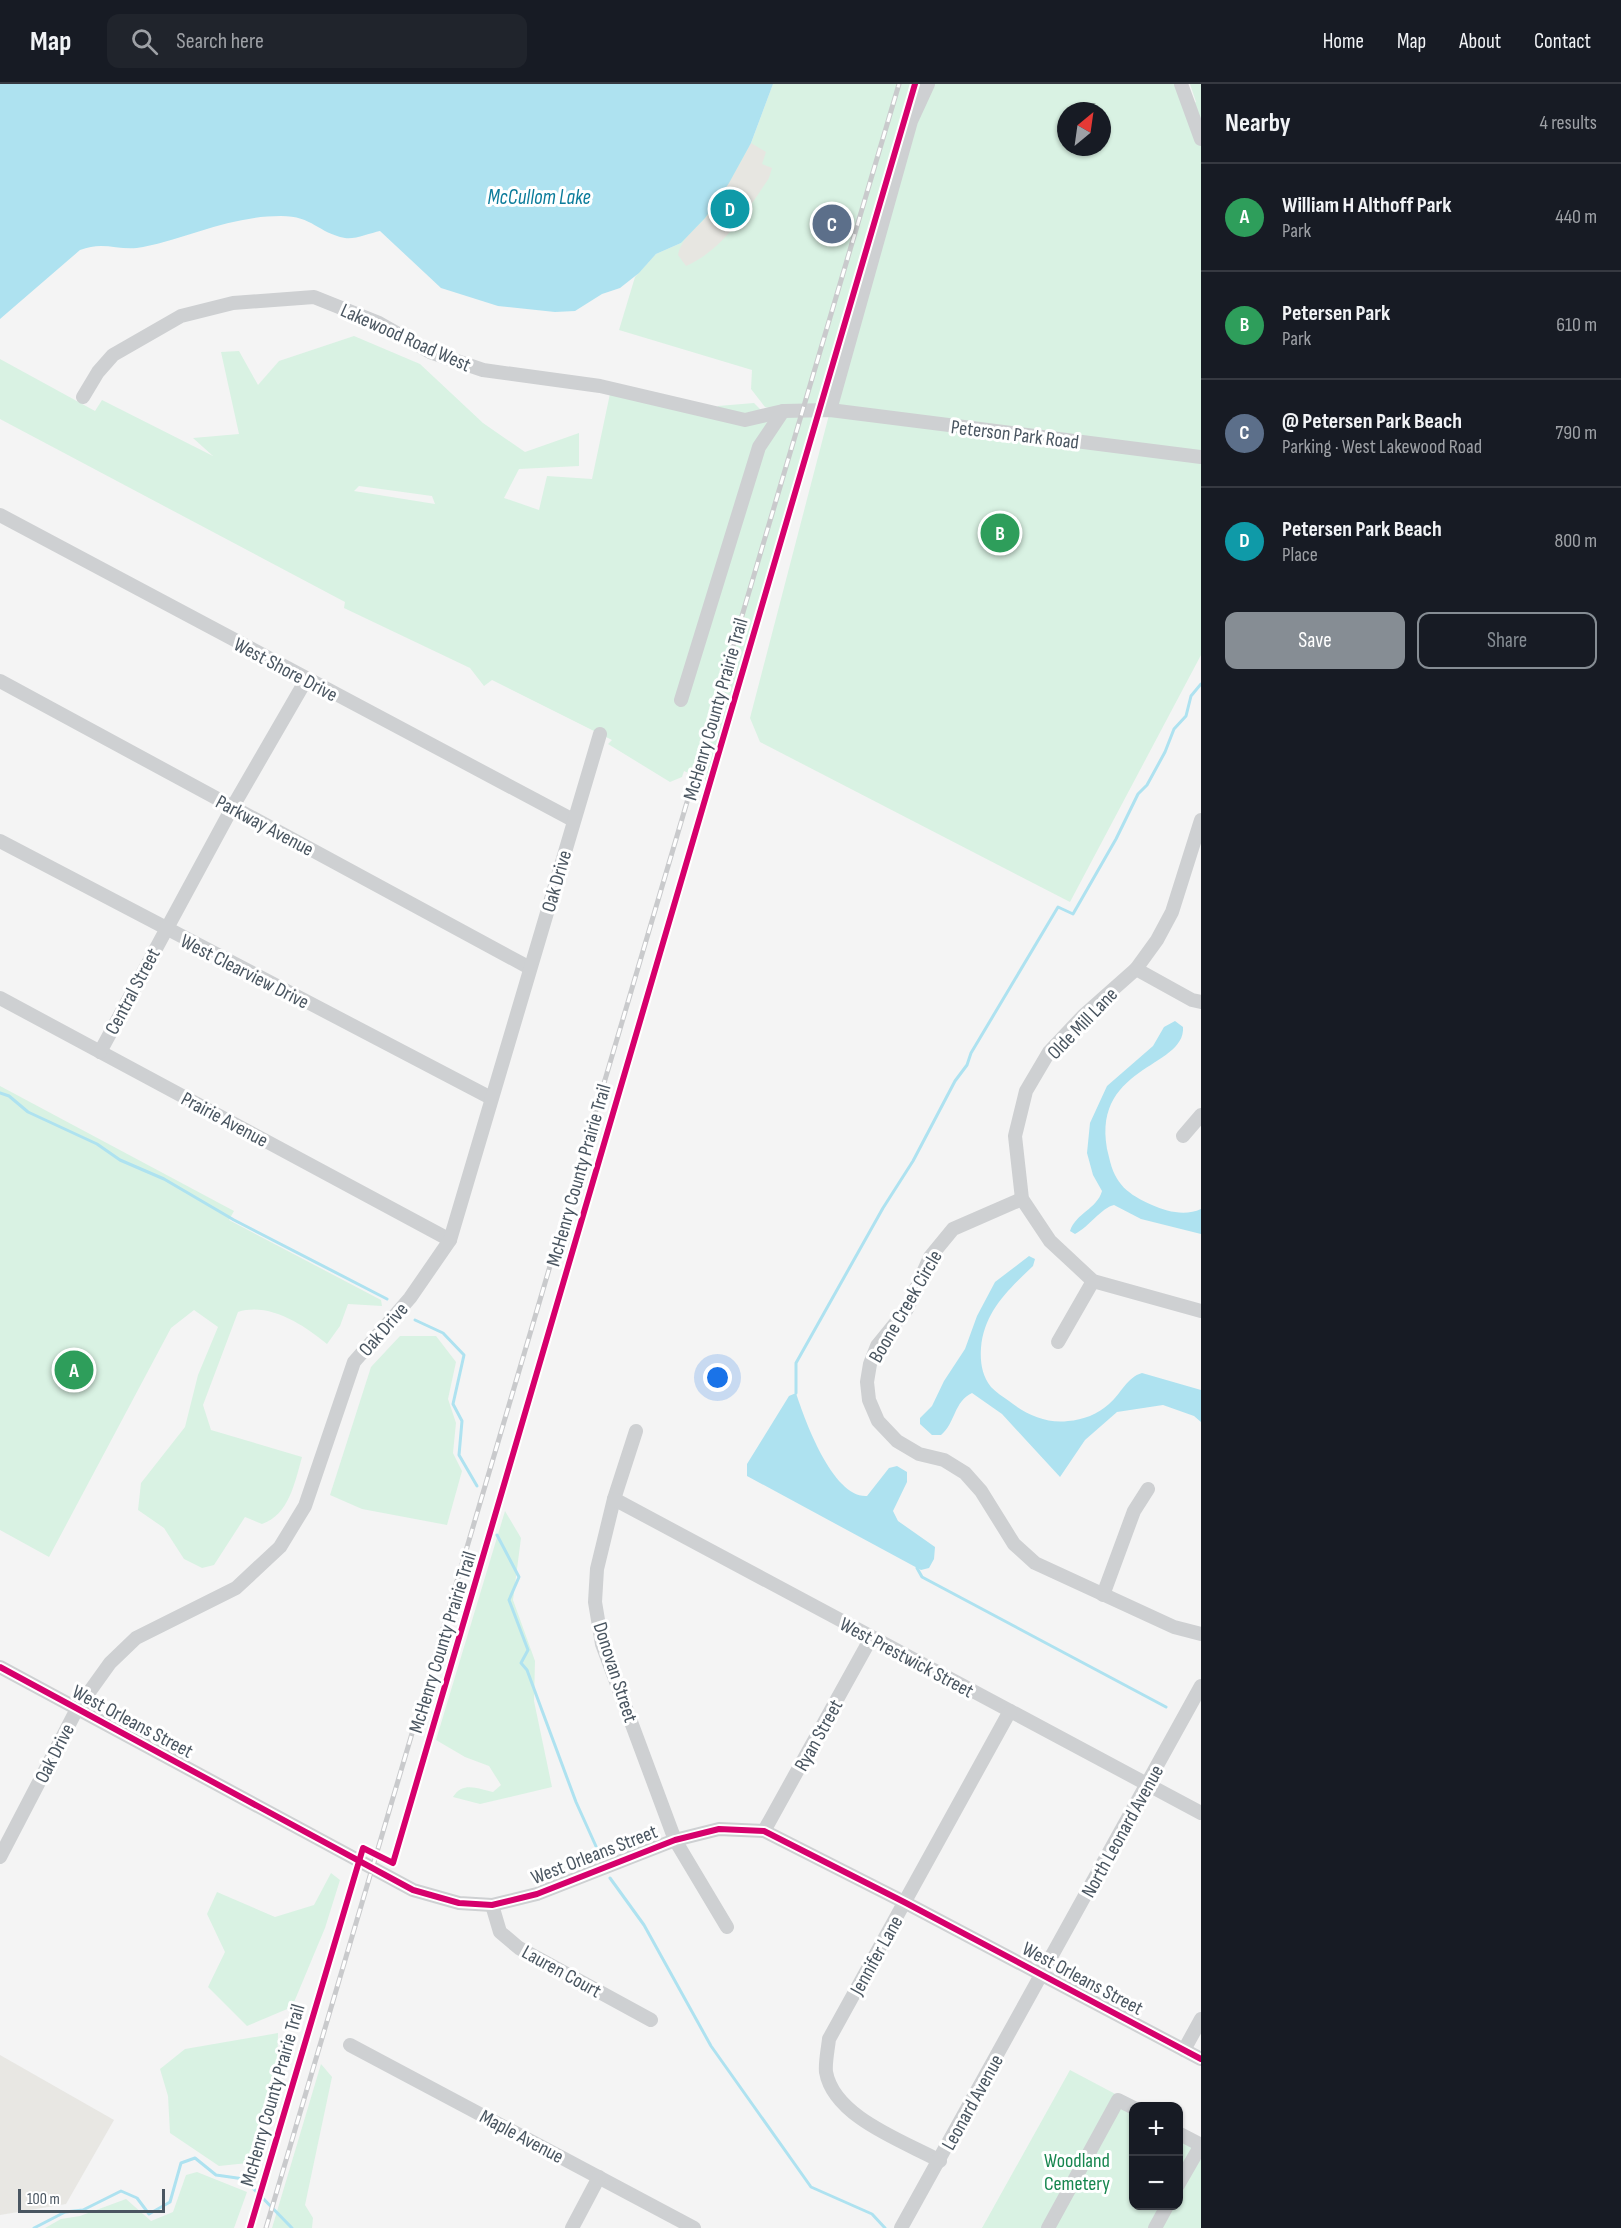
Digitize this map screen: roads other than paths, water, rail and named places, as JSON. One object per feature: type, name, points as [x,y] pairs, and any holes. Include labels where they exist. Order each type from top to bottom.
[{"type":"street","points":[[830,410],[911,121],[928,84]]},
{"type":"street","points":[[1181,84],[1201,139]]},
{"type":"street","name":"Lakewood Road West","points":[[83,397],[98,372],[113,355],[181,316],[233,303],[315,297],[379,323],[430,352],[483,370],[600,386],[745,420],[783,411],[830,410]]},
{"type":"street","name":"Peterson Park Road","points":[[830,410],[1201,458]]},
{"type":"street","points":[[681,700],[759,447],[783,411]]},
{"type":"street","name":"West Shore Drive","points":[[0,515],[306,680],[573,820]]},
{"type":"street","name":"Central Street","points":[[100,1052],[232,808],[306,680]]},
{"type":"street","name":"Parkway Avenue","points":[[0,681],[531,968]]},
{"type":"street","name":"Oak Drive","points":[[0,1857],[77,1709],[110,1663],[136,1638],[236,1588],[280,1547],[305,1506],[354,1362],[410,1298],[450,1240],[490,1098],[600,734]]},
{"type":"street","name":"Olde Mill Lane","points":[[1201,820],[1172,912],[1136,969],[1083,1016],[1049,1052],[1026,1091],[1015,1136],[1022,1199],[1050,1241],[1093,1281],[1201,1311]]},
{"type":"street","name":"West Clearview Drive","points":[[0,841],[490,1098]]},
{"type":"street","points":[[1136,969],[1192,1000],[1201,1002]]},
{"type":"street","name":"Prairie Avenue","points":[[0,998],[450,1240]]},
{"type":"street","points":[[1183,1136],[1201,1115]]},
{"type":"street","name":"Boone Creek Circle","points":[[1022,1199],[953,1229],[930,1257],[907,1309],[877,1346],[870,1364],[867,1382],[869,1400],[878,1421],[897,1441],[919,1454],[944,1460],[964,1473],[981,1491],[1014,1544],[1035,1563],[1174,1628],[1201,1634]]},
{"type":"street","points":[[1058,1342],[1093,1281]]},
{"type":"street","name":"Donovan Street","points":[[636,1431],[614,1499],[597,1569],[595,1602],[598,1623],[602,1644],[675,1840],[727,1927]]},
{"type":"street","points":[[1103,1594],[1134,1511],[1148,1488]]},
{"type":"street","name":"West Prestwick Street","points":[[614,1499],[1201,1813]]},
{"type":"street","name":"Ryan Street","points":[[764,1831],[871,1638]]},
{"type":"street","name":"West Orleans Street","points":[[0,1667],[413,1890],[459,1903],[492,1905],[537,1894],[675,1840],[719,1830],[764,1831],[906,1903],[1201,2059]]},
{"type":"street","name":"North Leonard Avenue","points":[[1042,1976],[1201,1686]]},
{"type":"street","name":"Jennifer Lane","points":[[940,2161],[860,2118],[836,2098],[826,2072],[829,2039],[1010,1711]]},
{"type":"street","name":"Lauren Court","points":[[492,1905],[500,1932],[519,1948],[651,2020]]},
{"type":"street","name":"Leonard Avenue","points":[[901,2228],[1042,1976]]},
{"type":"street","points":[[1184,2050],[1201,2019]]},
{"type":"street","name":"Maple Avenue","points":[[350,2045],[694,2228]]},
{"type":"street","points":[[1048,2228],[1118,2100],[1129,2106]]},
{"type":"street","points":[[1183,2135],[1201,2145],[1183,2178]]},
{"type":"street","points":[[572,2228],[599,2177]]},
{"type":"street","points":[[1155,2228],[1164,2210]]},
{"type":"water","name":"McCullom Lake","points":[[0,84],[773,84],[751,143],[729,183],[705,218],[681,243],[656,254],[639,273],[620,288],[602,294],[575,311],[555,312],[498,306],[441,288],[380,231],[345,238],[301,219],[281,216],[245,219],[143,247],[97,246],[80,250],[0,319]]},
{"type":"water","points":[[1175,1021],[1183,1027],[1180,1041],[1169,1052],[1138,1073],[1123,1087],[1111,1104],[1106,1127],[1109,1157],[1119,1182],[1136,1197],[1170,1211],[1183,1213],[1201,1209],[1201,1234],[1141,1219],[1114,1205],[1104,1210],[1075,1234],[1070,1231],[1073,1225],[1096,1202],[1102,1191],[1093,1175],[1087,1153],[1090,1123],[1107,1086],[1153,1046],[1164,1027]]},
{"type":"water","points":[[1029,1256],[1035,1259],[1033,1266],[999,1302],[983,1335],[981,1364],[991,1387],[1029,1414],[1060,1422],[1095,1414],[1105,1408],[1132,1378],[1142,1373],[1201,1390],[1201,1422],[1194,1416],[1163,1405],[1117,1412],[1085,1440],[1060,1477],[1002,1414],[972,1393],[962,1401],[941,1435],[932,1435],[920,1424],[920,1418],[932,1406],[944,1381],[965,1349],[977,1316],[995,1282]]},
{"type":"water","points":[[796,1393],[822,1456],[843,1485],[855,1493],[867,1496],[889,1468],[897,1466],[907,1472],[907,1482],[893,1511],[898,1521],[935,1547],[934,1559],[929,1568],[921,1570],[747,1476],[747,1464],[789,1396]]},
{"type":"waterway","points":[[796,1393],[796,1363],[883,1208],[913,1161],[955,1081],[967,1065],[971,1053],[1058,907],[1073,914],[1116,839],[1138,794],[1147,785],[1165,752],[1174,729],[1186,716],[1191,696],[1201,684]]},
{"type":"waterway","points":[[0,1093],[9,1096],[28,1112],[97,1144],[120,1160],[164,1179],[234,1220],[387,1299]]},
{"type":"waterway","points":[[415,1320],[443,1333],[464,1355],[453,1404],[462,1421],[459,1455],[477,1486]]},
{"type":"waterway","points":[[497,1535],[519,1577],[509,1600],[528,1650],[521,1663],[527,1670],[576,1802],[599,1853]]},
{"type":"waterway","points":[[917,1568],[922,1577],[1166,1707]]},
{"type":"waterway","points":[[610,1878],[644,1925],[711,2046],[811,2187],[872,2214],[885,2228]]},
{"type":"waterway","points":[[34,2228],[65,2212],[83,2210],[121,2191],[137,2198],[149,2214],[170,2202],[181,2163],[195,2158],[216,2175],[244,2179],[292,2228]]},
{"type":"railway","points":[[266,2228],[899,84]]},
{"type":"place","name":"Petersen Park Beach","points":[[730,209]]},
{"type":"place","name":"@ Petersen Park Beach","points":[[832,224]]},
{"type":"place","name":"Petersen Park","points":[[1000,533]]},
{"type":"place","name":"William H Althoff Park","points":[[74,1370]]},
{"type":"park label","name":"Woodland Cemetery","points":[[1077,2172]]}]
